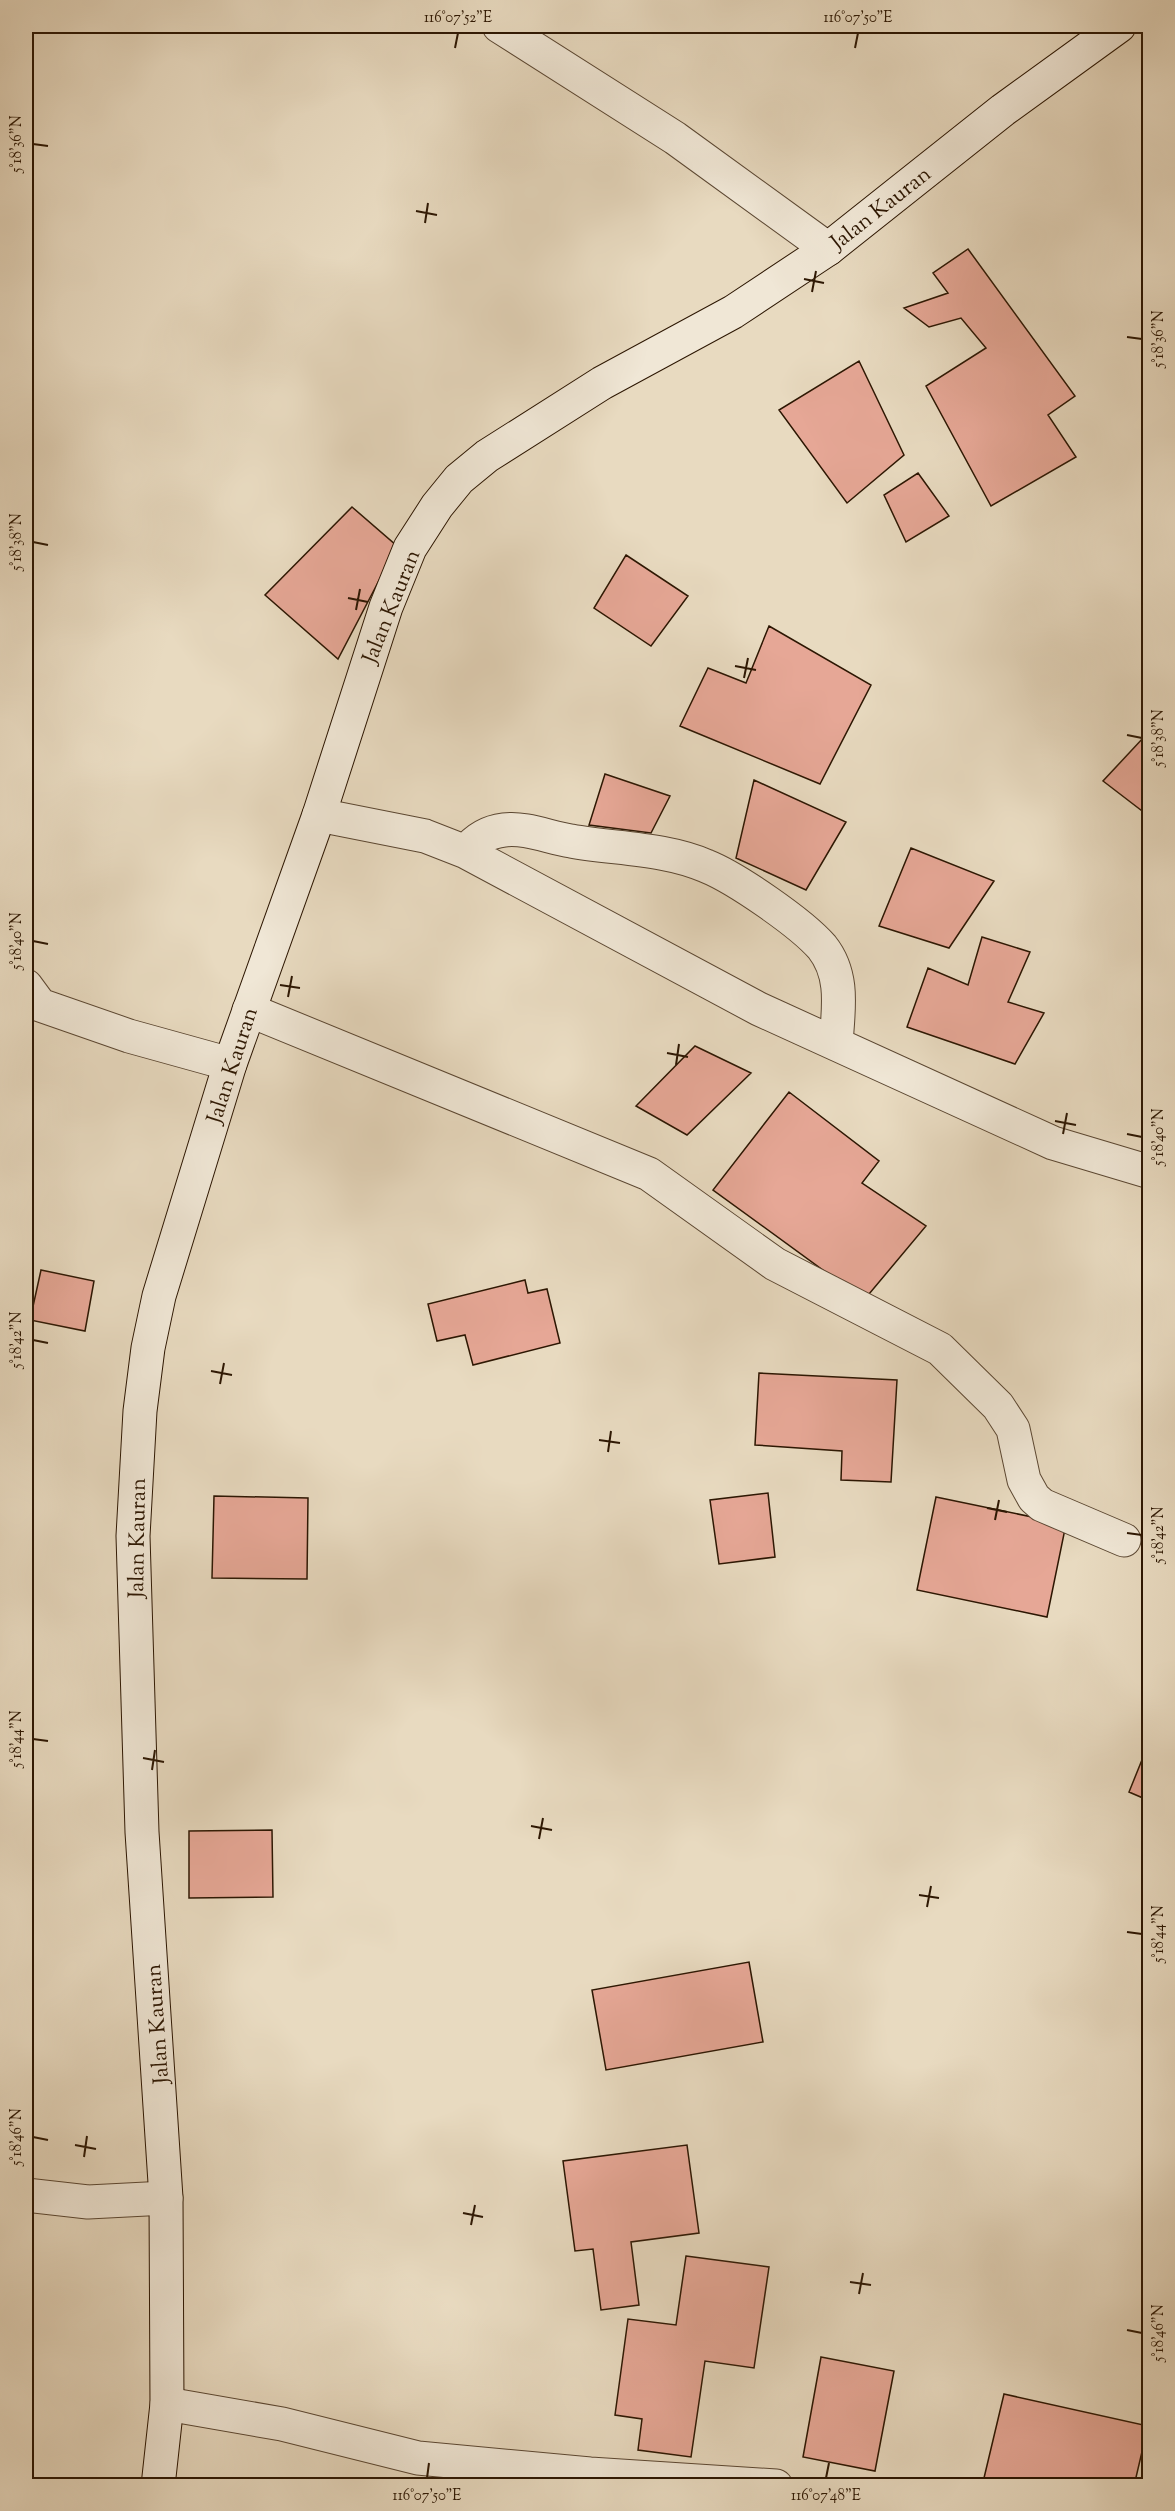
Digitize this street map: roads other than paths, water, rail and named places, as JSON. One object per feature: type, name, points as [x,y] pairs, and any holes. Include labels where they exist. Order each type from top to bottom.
[{"type":"street","points":[[499,26],[675,138],[828,249]]},
{"type":"street","name":"Jalan Kauran","points":[[158,2486],[167,2404],[166,2198],[142,1832],[133,1524],[140,1412],[148,1347],[159,1296],[230,1064],[319,815],[386,607],[410,548],[437,506],[459,479],[487,456],[602,383],[733,312],[828,249],[1003,110],[1119,26]]},
{"type":"street","points":[[319,815],[425,836],[466,852],[759,1009],[1053,1143],[1149,1172]]},
{"type":"street","points":[[466,852],[474,842],[489,833],[507,829],[596,846],[678,856],[707,866],[748,888],[821,947],[834,968],[840,990],[836,1044]]},
{"type":"street","points":[[26,986],[40,1005],[129,1036],[230,1064]]},
{"type":"street","points":[[249,1010],[649,1174],[775,1264],[940,1349],[998,1406],[1013,1429],[1024,1480],[1034,1498],[1042,1505],[1124,1540]]},
{"type":"street","points":[[26,2195],[88,2202],[166,2198]]},
{"type":"street","points":[[167,2404],[282,2424],[418,2458],[590,2474],[776,2486]]}]
